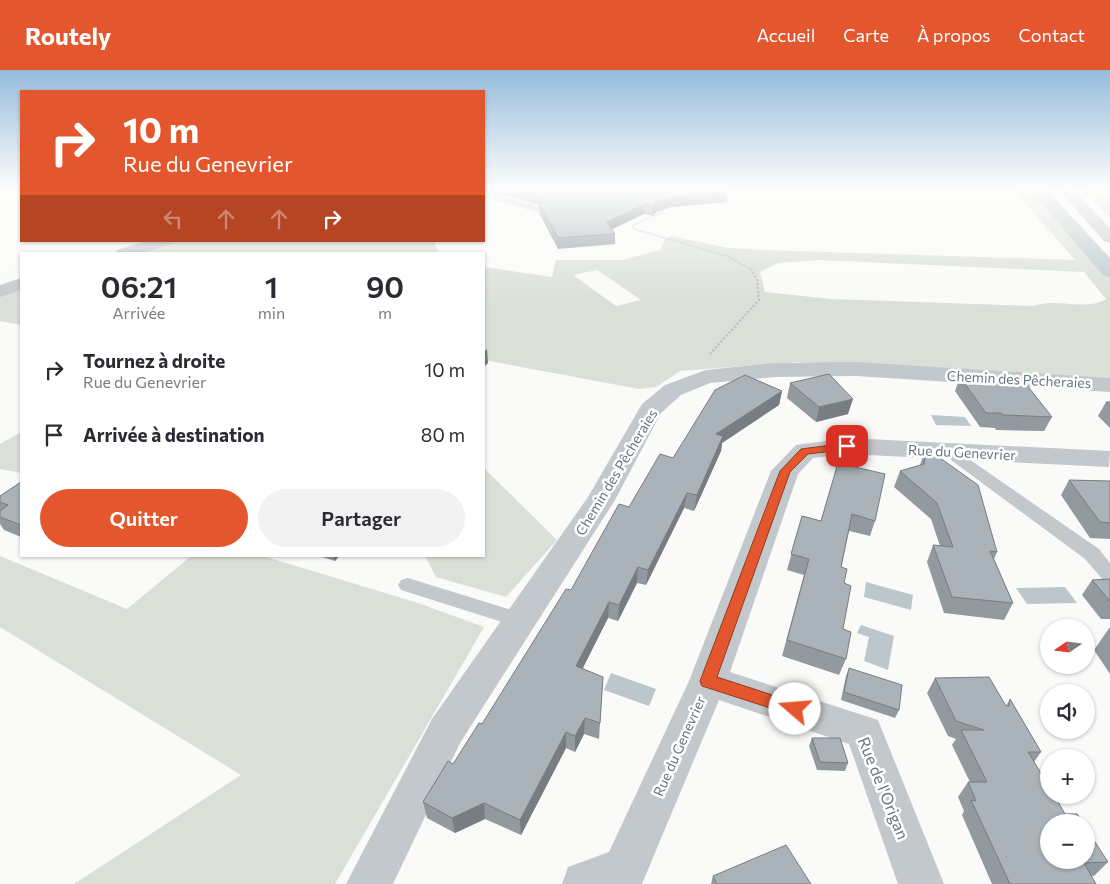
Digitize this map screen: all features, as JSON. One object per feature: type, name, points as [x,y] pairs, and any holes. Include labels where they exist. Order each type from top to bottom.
[{"type":"street","points":[[1100,227],[1110,238]]},
{"type":"street","points":[[129,252],[161,242]]},
{"type":"street","points":[[0,291],[20,284]]},
{"type":"street","name":"Chemin des Pêcheraies","points":[[369,884],[446,731],[601,500],[651,409],[673,390],[706,377],[774,370],[856,369],[1110,385]]},
{"type":"street","name":"Rue du Genevrier","points":[[585,884],[625,869],[708,681],[785,471],[805,451],[847,446],[1109,458]]},
{"type":"street","name":"Rue de l'Origan","points":[[708,681],[864,732],[921,884]]},
{"type":"lane","points":[[948,451],[1092,554],[1110,575]]},
{"type":"lane","points":[[408,585],[521,620]]},
{"type":"path","points":[[633,227],[634,229],[725,256],[750,268],[758,279],[759,300],[700,368],[706,377]]},
{"type":"shaded area","points":[[1046,227],[1067,227],[1110,276],[1110,379],[797,362],[680,371],[656,387],[639,389],[485,360],[485,267],[552,277],[556,260],[622,260],[660,250],[665,239],[672,236],[729,248],[1075,260]],"holes":[[[818,260],[1084,272],[1106,299],[1098,303],[1080,305],[1052,303],[1034,306],[831,299],[765,292],[760,272],[778,263]],[[597,270],[641,300],[616,306],[573,275]]]},
{"type":"shaded area","points":[[171,242],[434,242],[438,252],[141,252]]},
{"type":"shaded area","points":[[20,288],[20,325],[0,321],[0,295]]},
{"type":"shaded area","points":[[931,415],[965,417],[971,426],[936,425]]},
{"type":"shaded area","points":[[20,433],[20,473],[0,469],[0,444]]},
{"type":"shaded area","points":[[485,469],[557,540],[506,597],[436,577],[426,557],[485,557]]},
{"type":"shaded area","points":[[0,556],[127,609],[190,557],[266,557],[418,603],[484,627],[335,884],[74,884],[241,775],[0,627]]},
{"type":"shaded area","points":[[866,582],[913,595],[911,610],[864,597]]},
{"type":"shaded area","points":[[1065,587],[1077,603],[1027,604],[1016,588]]},
{"type":"shaded area","points":[[861,625],[894,636],[888,670],[864,661],[869,637],[857,633]]},
{"type":"shaded area","points":[[611,673],[656,689],[649,706],[604,690]]},
{"type":"building","points":[[552,227],[610,227],[615,234],[558,238]]},
{"type":"building","points":[[829,374],[853,399],[819,407],[790,383]]},
{"type":"building","points":[[745,375],[782,391],[716,434],[723,436],[697,495],[687,493],[648,570],[638,567],[619,605],[609,602],[576,666],[603,677],[600,723],[585,718],[575,736],[566,732],[520,820],[484,803],[452,818],[423,802],[448,761],[453,764],[479,723],[482,724],[566,589],[571,590],[619,504],[629,507],[660,454],[673,458],[715,390]]},
{"type":"building","points":[[960,377],[1022,379],[1052,417],[986,413]]},
{"type":"building","points":[[926,448],[978,485],[997,552],[990,551],[1013,603],[952,597],[933,545],[953,547],[937,503],[900,471],[924,464]]},
{"type":"building","points":[[838,463],[885,474],[875,521],[852,514],[841,567],[847,569],[844,583],[851,586],[843,629],[851,632],[846,659],[787,640],[809,559],[791,554],[802,516],[821,521]]},
{"type":"building","points":[[1069,480],[1110,481],[1110,523],[1100,522]]},
{"type":"building","points":[[20,483],[20,525],[0,517],[0,511],[8,505],[0,502],[0,496]]},
{"type":"building","points":[[1110,579],[1110,601],[1092,580]]},
{"type":"building","points":[[849,668],[902,685],[899,710],[844,692]]},
{"type":"building","points":[[989,677],[1006,706],[1009,706],[1010,699],[1040,750],[1040,752],[1028,752],[1040,771],[1040,804],[1059,804],[1065,814],[1040,814],[1040,869],[1087,869],[1096,884],[1010,884],[971,800],[976,801],[968,782],[987,782],[961,730],[984,730],[956,721],[935,678]]},
{"type":"building","points":[[812,738],[840,738],[848,763],[820,762]]},
{"type":"building","points":[[1095,842],[1108,862],[1095,863]]},
{"type":"building","points":[[786,845],[811,884],[717,884],[713,876]]},
{"type":"waterway","points":[[1071,227],[1110,271]]},
{"type":"route","points":[[795,709],[708,681],[785,471],[805,451],[847,446]]}]
